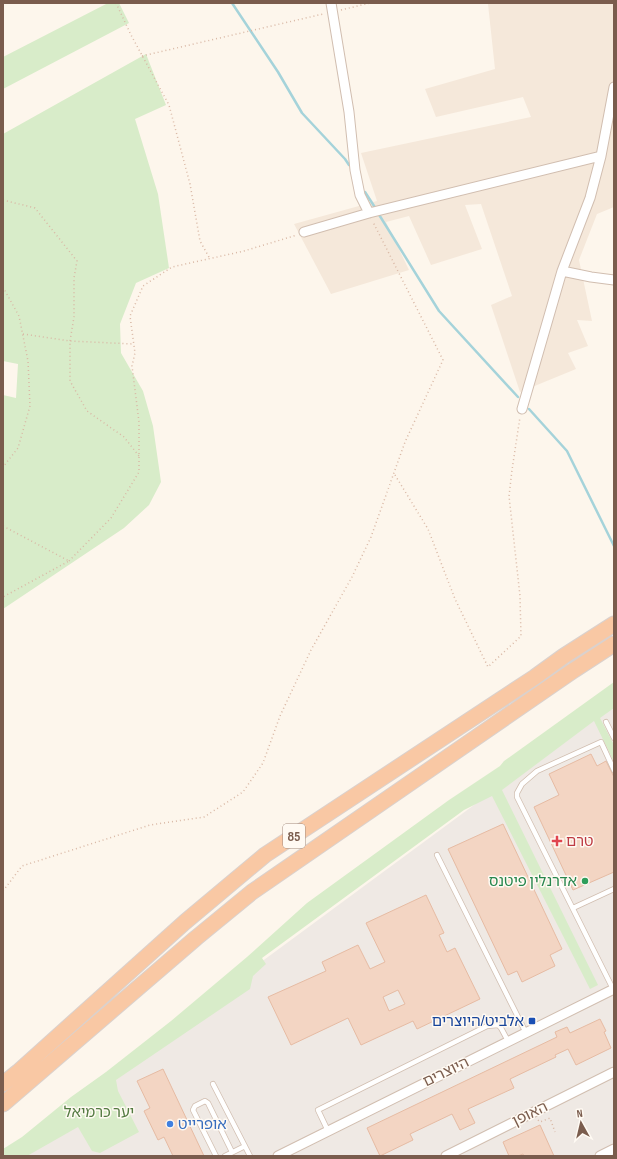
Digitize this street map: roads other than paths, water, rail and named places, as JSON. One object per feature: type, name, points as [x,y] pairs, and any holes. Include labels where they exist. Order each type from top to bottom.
[{"type":"highway","name":"85","points":[[3,1084],[185,922],[265,855],[614,624]]},
{"type":"highway","name":"85","points":[[3,1104],[196,938],[252,892],[614,644]]},
{"type":"street","points":[[332,7],[349,112],[355,170],[360,195],[370,212]]},
{"type":"street","points":[[522,409],[562,271],[590,198],[601,156],[614,87]]},
{"type":"street","points":[[304,232],[370,212],[601,156]]},
{"type":"street","points":[[562,271],[614,280]]},
{"type":"street","name":"היוצרים","points":[[278,1156],[614,989]]},
{"type":"street","name":"האופן","points":[[446,1156],[614,1072]]},
{"type":"street","points":[[600,1156],[614,1149]]},
{"type":"lane","points":[[606,722],[614,738]]},
{"type":"lane","points":[[614,770],[601,742],[537,771],[522,784],[517,792],[517,797],[614,989]]},
{"type":"lane","points":[[437,854],[526,1033]]},
{"type":"lane","points":[[573,908],[614,889]]},
{"type":"lane","points":[[328,1130],[318,1110],[487,1026],[498,1025],[508,1041]]},
{"type":"lane","points":[[213,1084],[250,1156]]},
{"type":"lane","points":[[216,1156],[194,1110],[195,1106],[205,1101],[208,1104],[232,1152]]},
{"type":"lane","points":[[225,1156],[245,1146]]},
{"type":"waterway","points":[[232,3],[278,72],[302,113],[349,165]]},
{"type":"waterway","points":[[365,192],[376,209]]},
{"type":"waterway","points":[[378,213],[439,311],[518,397]]},
{"type":"waterway","points":[[529,409],[567,451],[614,546]]},
{"type":"place","name":"טרם","points":[[557,841]]},
{"type":"place","name":"אדרנלין פיטנס","points":[[585,881]]},
{"type":"place","name":"אלביט/היוצרים","points":[[532,1021]]},
{"type":"place","name":"אופרייט","points":[[170,1124]]},
{"type":"park label","name":"יער כרמיאל","points":[[99,1112]]}]
